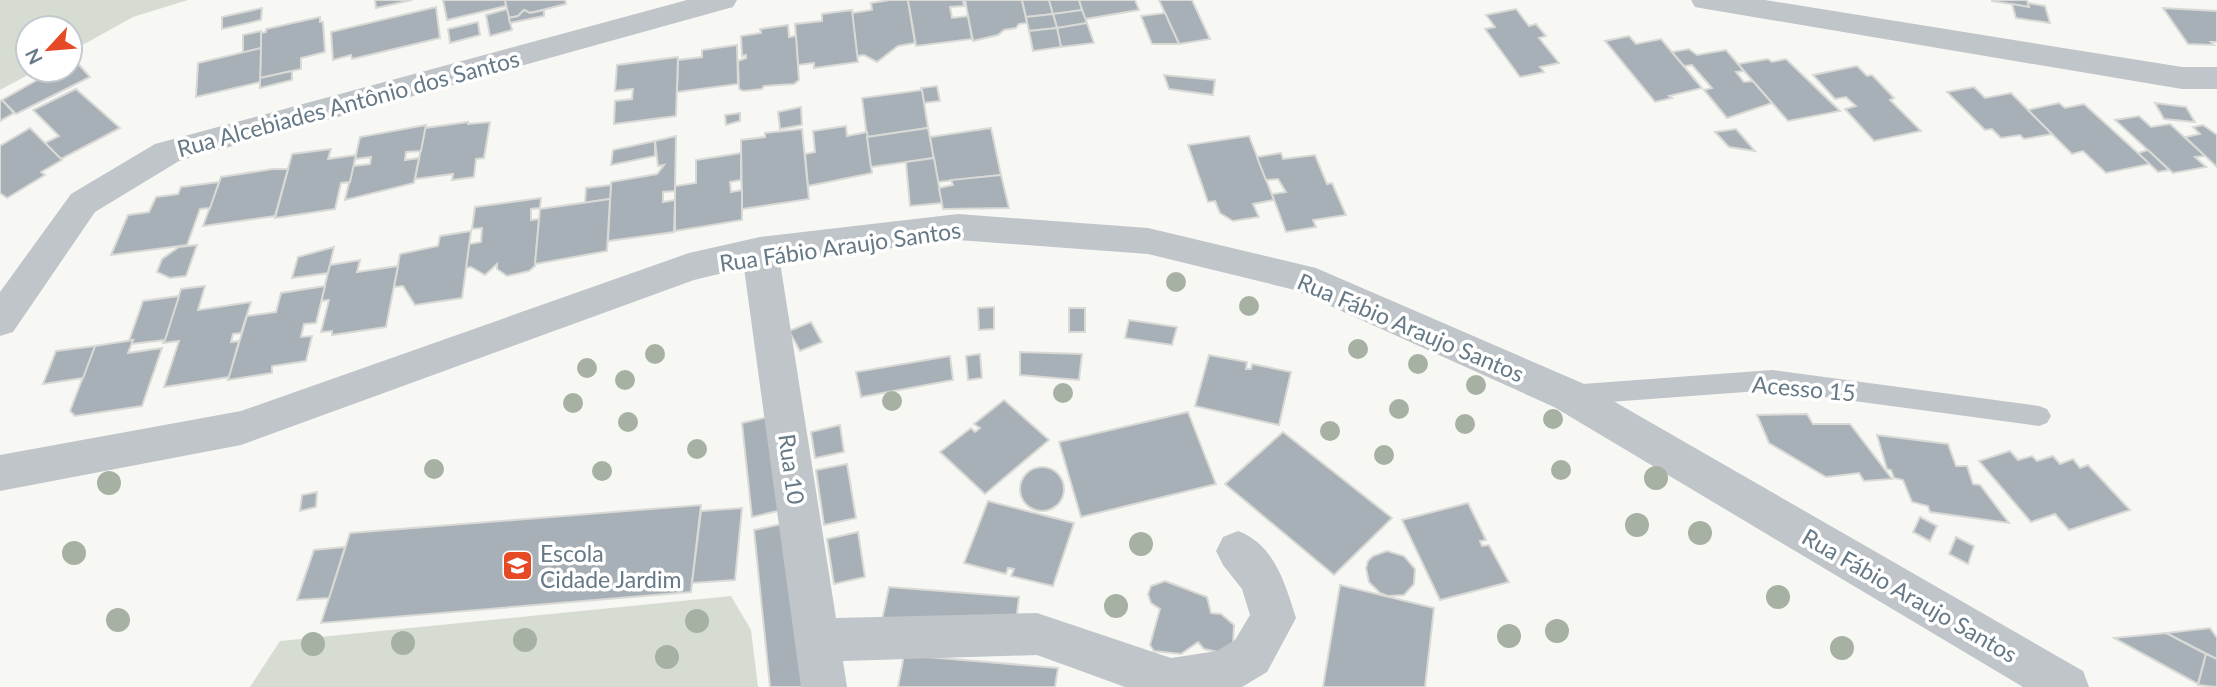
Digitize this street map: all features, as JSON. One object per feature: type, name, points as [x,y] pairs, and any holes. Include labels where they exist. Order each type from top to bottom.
[{"type":"street","name":"Rua Alcebiades Antônio dos Santos","points":[[0,321],[83,203],[167,152],[722,0]]},
{"type":"street","points":[[1706,0],[2182,78],[2217,78]]},
{"type":"street","name":"Rua Fábio Araujo Santos","points":[[0,473],[241,428],[689,267],[760,251],[958,227],[1148,241],[1303,278],[1568,395],[2066,687]]},
{"type":"street","name":"Rua 10","points":[[760,251],[824,687]]},
{"type":"street","points":[[817,640],[1037,634],[1171,681],[1224,672],[1251,656],[1273,618],[1261,579],[1238,551]]},
{"type":"lane","name":"Acesso 15","points":[[1568,395],[1772,380],[2039,416]]},
{"type":"shaded area","points":[[0,0],[188,0],[133,17],[84,44],[84,14],[14,14],[14,82],[0,90]]},
{"type":"shaded area","points":[[731,596],[751,630],[758,687],[250,687],[280,641]]},
{"type":"building","points":[[375,0],[412,0],[376,8]]},
{"type":"building","points":[[443,0],[505,0],[506,6],[447,20]]},
{"type":"building","points":[[505,0],[565,0],[566,4],[530,13],[524,10],[518,16],[509,18]]},
{"type":"building","points":[[908,0],[915,43],[898,46],[877,62],[864,55],[857,56],[852,13],[872,10],[871,3]]},
{"type":"building","points":[[908,0],[963,0],[964,6],[950,7],[952,18],[968,16],[972,39],[916,46]]},
{"type":"building","points":[[965,0],[1022,0],[1027,23],[1004,30],[998,35],[973,41]]},
{"type":"building","points":[[1022,0],[1049,0],[1053,14],[1026,17]]},
{"type":"building","points":[[1049,0],[1079,0],[1082,10],[1053,14]]},
{"type":"building","points":[[1079,0],[1135,0],[1139,10],[1085,19]]},
{"type":"building","points":[[1159,0],[1192,0],[1210,39],[1179,44]]},
{"type":"building","points":[[2027,0],[2029,7],[1992,1]]},
{"type":"building","points":[[2028,3],[2045,6],[2050,23],[2016,18],[2012,4],[2029,7]]},
{"type":"building","points":[[436,7],[440,38],[352,59],[351,55],[333,60],[331,32]]},
{"type":"building","points":[[262,8],[261,20],[222,29],[222,17]]},
{"type":"building","points":[[2163,8],[2217,11],[2217,42],[2211,42],[2214,45],[2188,44]]},
{"type":"building","points":[[507,9],[512,30],[490,36],[486,15]]},
{"type":"building","points":[[1516,9],[1529,26],[1536,24],[1546,36],[1539,38],[1559,63],[1540,67],[1544,72],[1520,77],[1485,29],[1495,27],[1486,15]]},
{"type":"building","points":[[524,10],[530,13],[544,10],[544,16],[510,23],[509,18],[518,16]]},
{"type":"building","points":[[852,10],[858,62],[814,68],[814,63],[798,65],[795,24],[822,21],[822,14]]},
{"type":"building","points":[[1082,10],[1087,23],[1057,28],[1053,14]]},
{"type":"building","points":[[1165,13],[1179,44],[1152,44],[1141,16]]},
{"type":"building","points":[[1053,14],[1057,28],[1029,31],[1026,17]]},
{"type":"building","points":[[320,17],[320,22],[323,22],[325,52],[301,58],[301,69],[260,78],[261,33],[266,32],[266,29]]},
{"type":"building","points":[[478,22],[480,35],[450,43],[448,29]]},
{"type":"building","points":[[1087,23],[1094,43],[1061,47],[1057,28]]},
{"type":"building","points":[[788,25],[789,37],[796,36],[799,80],[794,84],[764,86],[762,89],[739,89],[738,61],[746,58],[746,55],[742,56],[741,36],[761,33],[760,29]]},
{"type":"building","points":[[1057,28],[1061,47],[1033,51],[1029,31]]},
{"type":"building","points":[[261,31],[261,48],[243,53],[243,35]]},
{"type":"building","points":[[1629,36],[1636,44],[1661,39],[1702,88],[1655,102],[1605,41]]},
{"type":"building","points":[[737,45],[738,84],[677,92],[678,60],[702,57],[702,50]]},
{"type":"building","points":[[261,48],[260,82],[196,97],[198,63]]},
{"type":"building","points":[[1689,49],[1697,55],[1726,50],[1744,71],[1736,72],[1744,82],[1753,81],[1772,103],[1727,118],[1704,90],[1712,88],[1692,65],[1684,66],[1672,52]]},
{"type":"building","points":[[678,57],[676,116],[614,124],[615,101],[632,99],[633,89],[615,91],[617,65]]},
{"type":"building","points":[[1768,59],[1772,62],[1786,59],[1840,111],[1788,121],[1738,64]]},
{"type":"building","points":[[1857,66],[1867,76],[1872,75],[1894,98],[1890,100],[1921,131],[1874,141],[1845,109],[1856,106],[1846,97],[1835,99],[1813,75]]},
{"type":"building","points":[[292,71],[292,80],[260,88],[260,78]]},
{"type":"building","points":[[1164,75],[1215,80],[1213,95],[1169,89]]},
{"type":"building","points":[[30,84],[76,84],[16,114],[2,100]]},
{"type":"building","points":[[937,86],[940,101],[924,103],[921,88]]},
{"type":"building","points":[[1974,87],[1985,98],[2011,93],[2052,134],[2024,139],[2020,135],[2001,138],[1992,129],[1985,130],[1947,92]]},
{"type":"building","points":[[76,89],[120,128],[61,159],[45,143],[59,136],[33,110]]},
{"type":"building","points":[[922,90],[928,128],[867,137],[862,98]]},
{"type":"building","points":[[0,101],[14,113],[0,121]]},
{"type":"building","points":[[2059,103],[2065,108],[2084,104],[2150,164],[2106,173],[2083,151],[2072,154],[2028,110]]},
{"type":"building","points":[[2155,103],[2186,107],[2195,122],[2164,119]]},
{"type":"building","points":[[801,107],[802,125],[780,129],[778,112]]},
{"type":"building","points":[[740,113],[740,121],[726,125],[725,115]]},
{"type":"building","points":[[2139,116],[2151,127],[2170,124],[2205,156],[2195,157],[2206,167],[2173,173],[2115,120]]},
{"type":"building","points":[[490,122],[484,158],[476,159],[474,177],[452,180],[453,174],[415,179],[425,128]]},
{"type":"building","points":[[426,125],[421,151],[406,152],[405,160],[419,158],[414,183],[345,200],[353,166],[370,164],[371,157],[355,159],[360,137]]},
{"type":"building","points":[[2203,125],[2217,135],[2217,167],[2185,137],[2200,134],[2193,127]]},
{"type":"building","points":[[846,126],[847,136],[867,132],[872,173],[808,186],[805,154],[815,152],[813,131]]},
{"type":"building","points":[[30,128],[62,160],[41,172],[45,175],[7,198],[0,193],[0,146]]},
{"type":"building","points":[[928,128],[934,158],[871,167],[867,137]]},
{"type":"building","points":[[991,128],[1001,175],[938,182],[930,137]]},
{"type":"building","points":[[802,129],[809,199],[742,209],[741,140],[765,137],[765,133]]},
{"type":"building","points":[[1736,129],[1755,151],[1729,147],[1715,132]]},
{"type":"building","points":[[676,136],[675,191],[663,192],[663,202],[675,200],[674,232],[608,241],[611,182],[657,174],[664,165],[658,166],[655,141]]},
{"type":"building","points":[[1249,136],[1274,200],[1253,204],[1259,217],[1233,221],[1220,213],[1215,201],[1208,202],[1188,145]]},
{"type":"building","points":[[655,141],[655,156],[611,165],[613,150]]},
{"type":"building","points":[[331,149],[328,159],[356,155],[350,182],[341,183],[335,209],[275,218],[292,154]]},
{"type":"building","points":[[2148,150],[2169,170],[2158,172],[2138,153]]},
{"type":"building","points":[[741,153],[741,180],[730,182],[731,192],[742,190],[742,220],[675,231],[675,186],[696,183],[696,160]]},
{"type":"building","points":[[1281,153],[1283,159],[1315,155],[1327,184],[1332,183],[1346,215],[1313,220],[1316,227],[1286,232],[1272,194],[1286,192],[1278,179],[1266,180],[1257,157]]},
{"type":"building","points":[[934,158],[942,203],[910,206],[906,162]]},
{"type":"building","points":[[288,169],[275,216],[203,226],[221,177]]},
{"type":"building","points":[[1001,175],[1009,208],[943,209],[939,188],[953,185],[951,180]]},
{"type":"building","points":[[219,182],[210,208],[200,209],[187,245],[111,255],[128,215],[149,212],[156,197],[178,194],[181,187]]},
{"type":"building","points":[[611,185],[610,199],[585,203],[586,188]]},
{"type":"building","points":[[541,198],[540,208],[531,209],[531,220],[539,219],[535,266],[529,271],[507,276],[497,269],[497,264],[485,275],[471,267],[466,268],[469,244],[481,242],[482,228],[472,229],[475,207]]},
{"type":"building","points":[[610,199],[607,251],[535,264],[540,209]]},
{"type":"building","points":[[471,231],[462,298],[415,305],[403,286],[394,287],[400,254],[438,246],[440,236]]},
{"type":"building","points":[[197,245],[186,276],[170,278],[157,272],[162,259],[179,247]]},
{"type":"building","points":[[334,247],[328,273],[292,278],[298,257]]},
{"type":"building","points":[[360,260],[357,272],[398,266],[386,327],[332,335],[332,331],[321,332],[329,300],[321,301],[330,265]]},
{"type":"building","points":[[205,286],[198,310],[251,302],[241,333],[233,334],[231,342],[239,341],[229,377],[164,387],[179,341],[163,343],[181,289]]},
{"type":"building","points":[[325,286],[316,323],[304,324],[301,337],[312,336],[306,361],[272,366],[272,373],[228,380],[247,316],[276,312],[281,293]]},
{"type":"building","points":[[179,296],[165,340],[131,344],[133,340],[129,341],[143,301]]},
{"type":"building","points":[[994,307],[994,329],[979,330],[978,308]]},
{"type":"building","points":[[1069,308],[1085,308],[1085,332],[1069,332]]},
{"type":"building","points":[[1129,320],[1177,327],[1172,345],[1125,338]]},
{"type":"building","points":[[811,322],[822,342],[800,351],[789,331]]},
{"type":"building","points":[[133,340],[128,353],[162,348],[142,406],[75,416],[70,411],[95,346]]},
{"type":"building","points":[[95,346],[83,378],[43,384],[56,351]]},
{"type":"building","points":[[1020,352],[1082,354],[1079,380],[1020,375]]},
{"type":"building","points":[[980,354],[982,378],[968,380],[966,356]]},
{"type":"building","points":[[1209,355],[1247,362],[1246,369],[1251,369],[1252,364],[1291,372],[1279,425],[1195,406]]},
{"type":"building","points":[[950,356],[953,380],[861,397],[856,372]]},
{"type":"building","points":[[1004,400],[1049,440],[985,494],[940,452],[971,428],[975,432],[980,428],[974,424]]},
{"type":"building","points":[[1188,412],[1216,484],[1081,517],[1059,442]]},
{"type":"building","points":[[1807,414],[1813,424],[1850,424],[1892,479],[1864,481],[1859,473],[1826,477],[1769,443],[1757,415]]},
{"type":"building","points":[[773,416],[786,509],[752,517],[742,423]]},
{"type":"building","points":[[840,425],[844,452],[815,458],[811,432]]},
{"type":"building","points":[[1283,432],[1392,518],[1334,575],[1225,484]]},
{"type":"building","points":[[1877,435],[1948,444],[1956,466],[1967,466],[1973,484],[1980,485],[2009,523],[1930,512],[1928,506],[1912,502],[1903,480],[1894,478],[1891,470],[1887,469]]},
{"type":"building","points":[[2010,451],[2018,460],[2032,456],[2037,461],[2053,456],[2060,464],[2073,459],[2080,468],[2088,465],[2130,510],[2069,530],[2055,514],[2031,522],[1979,461]]},
{"type":"building","points":[[847,464],[856,518],[824,525],[816,470]]},
{"type":"building","points":[[1042,467],[1057,474],[1064,489],[1057,504],[1042,511],[1027,504],[1020,489],[1027,474]]},
{"type":"building","points":[[317,492],[316,507],[300,511],[302,495]]},
{"type":"building","points":[[988,501],[1074,523],[1053,586],[1011,576],[1014,569],[1008,568],[1006,574],[964,563]]},
{"type":"building","points":[[1468,503],[1486,540],[1480,541],[1482,546],[1489,545],[1509,582],[1440,600],[1402,520]]},
{"type":"building","points":[[701,505],[691,592],[321,623],[350,533]]},
{"type":"building","points":[[742,508],[735,580],[692,583],[701,511]]},
{"type":"building","points":[[1920,517],[1937,526],[1930,541],[1913,532]]},
{"type":"building","points":[[787,523],[807,687],[770,687],[754,530]]},
{"type":"building","points":[[858,532],[865,577],[834,584],[827,539]]},
{"type":"building","points":[[1956,537],[1974,546],[1968,564],[1949,554]]},
{"type":"building","points":[[345,547],[329,598],[297,600],[314,550]]},
{"type":"building","points":[[1387,551],[1404,556],[1415,569],[1414,584],[1404,595],[1388,596],[1380,593],[1369,582],[1366,568],[1368,561]]},
{"type":"building","points":[[1165,581],[1207,597],[1211,613],[1221,614],[1234,625],[1233,643],[1218,652],[1204,649],[1198,642],[1181,654],[1154,651],[1150,645],[1160,609],[1151,603],[1148,594],[1151,586]]},
{"type":"building","points":[[1340,585],[1434,608],[1425,687],[1323,687]]},
{"type":"building","points":[[889,587],[1019,597],[1015,630],[882,620]]},
{"type":"building","points":[[2210,628],[2217,638],[2217,659],[2166,633]]},
{"type":"building","points":[[2166,633],[2206,654],[2198,684],[2114,638]]},
{"type":"building","points":[[2206,654],[2217,659],[2217,687],[2198,685]]},
{"type":"building","points":[[904,655],[1058,668],[1055,687],[898,687]]},
{"type":"place","name":"Escola Cidade Jardim","points":[[517,566]]}]
